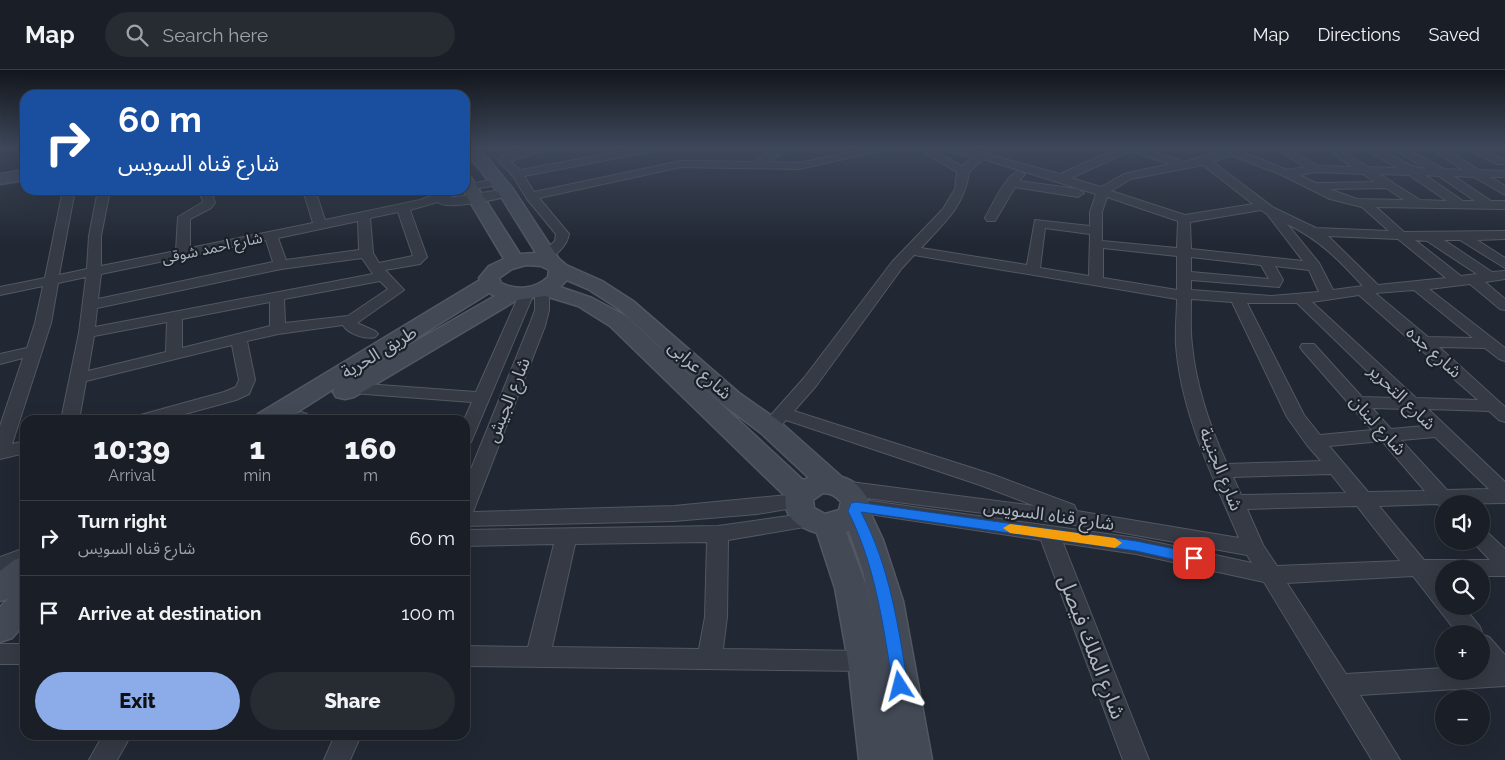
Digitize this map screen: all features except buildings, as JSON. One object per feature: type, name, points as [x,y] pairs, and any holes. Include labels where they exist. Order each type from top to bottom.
[{"type":"main road","points":[[496,179],[552,262],[558,279],[532,291]]},
{"type":"main road","points":[[0,186],[20,183]]},
{"type":"main road","points":[[470,194],[514,261],[538,259],[552,262]]},
{"type":"main road","name":"طريق الحرية","points":[[275,415],[490,283],[489,278],[497,269],[514,261]]},
{"type":"main road","name":"شارع عرابى","points":[[552,262],[626,304],[724,393],[777,420],[828,504],[851,588],[865,661],[878,760]]},
{"type":"main road","name":"شارع عرابى","points":[[490,283],[499,291],[532,291],[585,302],[618,321],[868,537],[886,593],[912,760]]},
{"type":"main road","name":"طريق الحرية","points":[[307,415],[352,388],[532,291]]},
{"type":"main road","points":[[0,589],[20,572]]},
{"type":"main road","points":[[0,628],[20,607]]},
{"type":"street","points":[[520,179],[531,196],[563,234],[552,262]]},
{"type":"street","points":[[531,196],[613,179]]},
{"type":"street","points":[[962,179],[961,189],[948,210],[896,265],[810,382],[777,420],[987,480],[1091,520]]},
{"type":"street","points":[[991,218],[1014,179]]},
{"type":"street","points":[[1064,179],[1102,194],[1184,219],[1266,209],[1314,232],[1430,237],[1505,235]]},
{"type":"street","points":[[1011,183],[1102,194],[1123,179]]},
{"type":"street","points":[[1228,179],[1266,209],[1314,266],[1328,295]]},
{"type":"street","points":[[1300,179],[1340,198],[1366,204],[1415,202],[1505,204]]},
{"type":"street","points":[[1380,179],[1415,202]]},
{"type":"street","points":[[1422,179],[1458,203]]},
{"type":"street","points":[[1451,179],[1486,204]]},
{"type":"street","points":[[1488,179],[1505,192]]},
{"type":"street","points":[[1315,186],[1388,185]]},
{"type":"street","points":[[470,189],[502,187]]},
{"type":"street","points":[[1096,282],[1096,237],[1102,194]]},
{"type":"street","points":[[0,453],[43,323],[68,195]]},
{"type":"street","points":[[71,415],[87,334],[94,271],[95,236],[103,195]]},
{"type":"street","points":[[183,254],[184,217],[207,205],[206,195]]},
{"type":"street","points":[[311,195],[320,226]]},
{"type":"street","name":"شارع احمد شوقى","points":[[423,203],[448,195]]},
{"type":"street","name":"شارع احمد شوقى","points":[[0,291],[320,226],[403,208],[448,195]]},
{"type":"street","points":[[1366,204],[1400,235],[1505,306]]},
{"type":"street","points":[[87,334],[277,297],[379,272],[415,261],[420,257],[403,208]]},
{"type":"street","points":[[78,378],[278,329],[350,320],[398,290],[379,272],[366,253],[364,216]]},
{"type":"street","name":"شارع الجنينة","points":[[1184,219],[1186,253],[1184,345],[1198,412],[1233,502],[1254,548],[1387,760]]},
{"type":"street","points":[[1033,270],[1038,223],[1096,237],[1186,253],[1314,266]]},
{"type":"street","name":"شارع جده","points":[[1314,232],[1333,246],[1368,289],[1499,411]]},
{"type":"street","points":[[271,235],[281,265]]},
{"type":"street","points":[[1430,237],[1490,277]]},
{"type":"street","points":[[1464,237],[1505,264]]},
{"type":"street","points":[[911,250],[1096,282],[1184,288],[1274,284],[1276,280],[1266,262]]},
{"type":"street","points":[[90,305],[281,265],[366,253]]},
{"type":"street","points":[[1184,288],[1237,298],[1300,299],[1368,289],[1467,281],[1505,275]]},
{"type":"street","points":[[208,281],[215,308]]},
{"type":"street","points":[[1417,286],[1505,356]]},
{"type":"street","name":"شارع الجيش","points":[[470,426],[481,398],[532,291]]},
{"type":"street","name":"شارع الجيش","points":[[470,495],[542,310],[532,291]]},
{"type":"street","points":[[277,297],[278,329]]},
{"type":"street","points":[[1237,298],[1296,417],[1335,468],[1435,589]]},
{"type":"street","name":"شارع التحرير","points":[[1300,299],[1505,495]]},
{"type":"street","points":[[174,355],[175,316]]},
{"type":"street","points":[[350,320],[349,325],[370,334]]},
{"type":"street","points":[[161,415],[230,396],[243,390],[247,380],[239,340]]},
{"type":"street","points":[[1424,342],[1505,343]]},
{"type":"street","name":"شارع لبنان","points":[[1308,347],[1440,495]]},
{"type":"street","points":[[0,360],[34,351]]},
{"type":"street","points":[[352,388],[481,398]]},
{"type":"street","points":[[1358,402],[1499,411]]},
{"type":"street","points":[[1314,441],[1437,431]]},
{"type":"street","points":[[0,453],[20,448]]},
{"type":"street","points":[[1221,471],[1335,468]]},
{"type":"street","points":[[1490,496],[1505,495]]},
{"type":"street","points":[[1233,502],[1435,500]]},
{"type":"street","points":[[470,519],[677,513],[828,504]]},
{"type":"street","points":[[470,538],[718,534],[828,504]]},
{"type":"street","name":"شارع قناه السويس","points":[[828,504],[1091,520],[1254,548]]},
{"type":"street","name":"شارع قناه السويس","points":[[828,504],[1136,546],[1271,575],[1417,568],[1505,568]]},
{"type":"street","points":[[710,657],[716,617],[718,534]]},
{"type":"street","name":"شارع الملك فيصل","points":[[1049,534],[1136,760]]},
{"type":"street","points":[[538,656],[550,598],[566,537]]},
{"type":"street","points":[[1490,547],[1505,562]]},
{"type":"street","points":[[0,565],[20,558]]},
{"type":"street","points":[[1456,615],[1465,625]]},
{"type":"street","points":[[0,654],[20,654]]},
{"type":"street","points":[[1490,655],[1505,674]]},
{"type":"street","points":[[470,656],[710,657],[865,661]]},
{"type":"street","points":[[1341,685],[1505,674]]},
{"type":"street","points":[[102,760],[115,740]]},
{"type":"street","points":[[337,760],[346,740]]},
{"type":"slow traffic","points":[[1010,528],[1115,543]]},
{"type":"route","points":[[900,686],[886,593],[868,537],[854,511],[856,506],[1136,546],[1194,558]]}]
